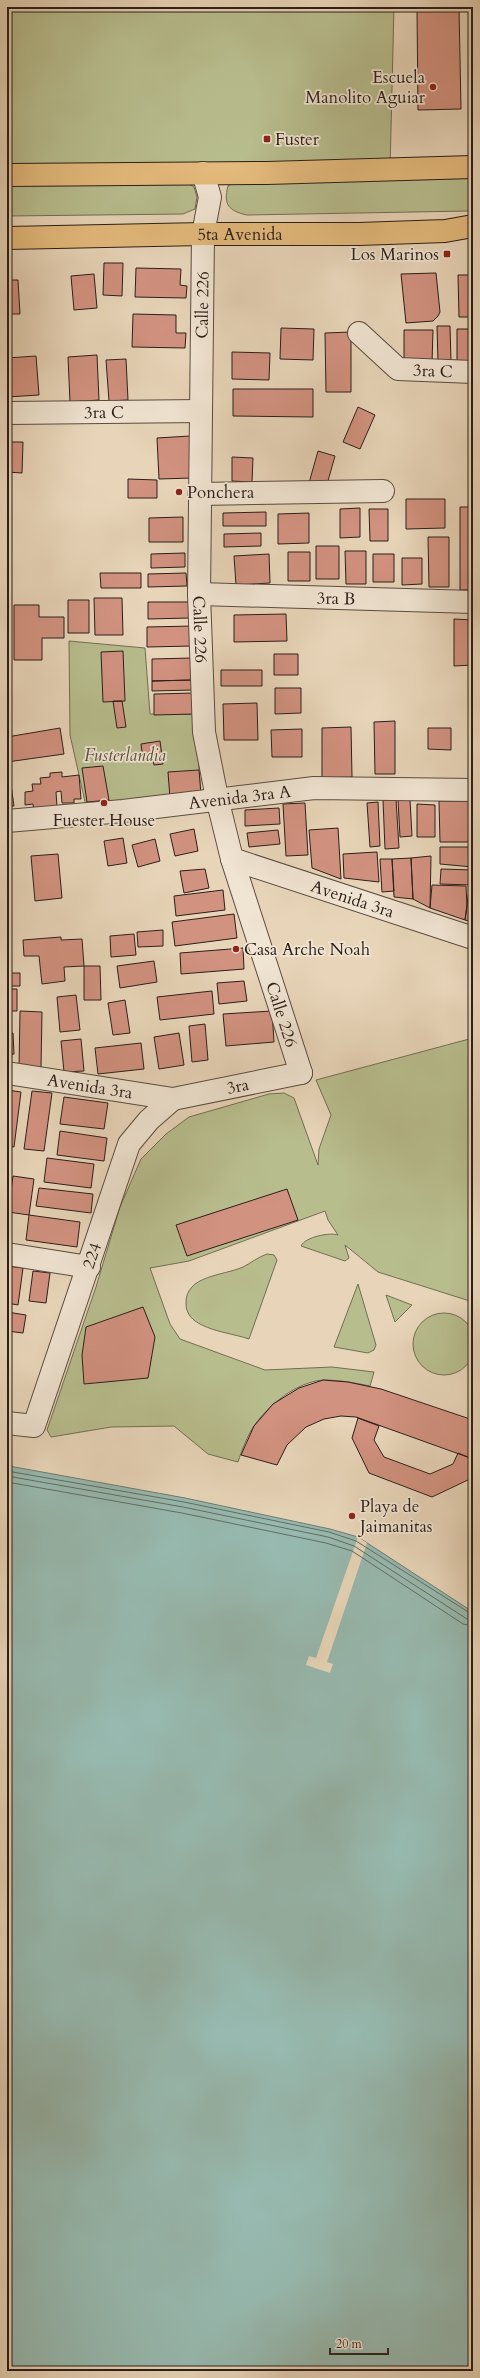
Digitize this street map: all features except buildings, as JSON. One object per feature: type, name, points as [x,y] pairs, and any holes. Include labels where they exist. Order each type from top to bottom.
[{"type":"highway","points":[[7,175],[471,169]]},
{"type":"highway","name":"5ta Avenida","points":[[7,238],[203,234],[367,234],[445,231],[472,225]]},
{"type":"street","name":"Calle 226","points":[[203,173],[210,197],[203,234],[199,494],[199,594],[204,732],[217,798],[232,859],[301,1073]]},
{"type":"street","name":"3ra C","points":[[359,333],[398,369],[473,372]]},
{"type":"street","name":"3ra C","points":[[7,413],[201,411]]},
{"type":"street","points":[[199,494],[383,491]]},
{"type":"street","name":"3ra B","points":[[199,594],[473,602]]},
{"type":"street","name":"Avenida 3ra A","points":[[7,821],[123,811],[217,798],[314,788],[473,790]]},
{"type":"street","name":"Avenida 3ra","points":[[232,859],[473,938]]},
{"type":"street","name":"Avenida 3ra","points":[[7,1073],[173,1099]]},
{"type":"street","name":"3ra","points":[[173,1099],[301,1073]]},
{"type":"street","name":"224","points":[[7,1423],[34,1426],[89,1267],[129,1144],[149,1120],[173,1099]]},
{"type":"street","points":[[7,1254],[89,1267]]},
{"type":"green space","points":[[7,7],[394,7],[390,170],[7,175]]},
{"type":"green space","points":[[473,177],[473,209],[468,211],[247,215],[232,209],[226,198],[228,186],[236,181]]},
{"type":"green space","points":[[184,181],[194,187],[197,197],[195,209],[183,214],[7,216],[7,183]]},
{"type":"green space","name":"Fusterlandia","points":[[69,641],[145,648],[150,714],[195,714],[201,795],[86,806],[70,735]]},
{"type":"green space","points":[[473,1038],[473,1302],[378,1272],[345,1245],[349,1258],[345,1261],[301,1246],[307,1240],[318,1236],[329,1234],[338,1235],[328,1220],[325,1211],[189,1261],[150,1268],[170,1324],[180,1339],[265,1370],[332,1367],[374,1372],[370,1386],[342,1381],[324,1380],[314,1381],[294,1389],[275,1402],[260,1418],[249,1434],[238,1462],[208,1454],[174,1426],[111,1427],[51,1437],[47,1430],[96,1287],[120,1207],[141,1159],[166,1134],[189,1117],[269,1094],[284,1093],[294,1098],[318,1165],[319,1149],[331,1115],[316,1080]]},
{"type":"green space","points":[[267,1254],[274,1255],[277,1260],[249,1339],[207,1327],[191,1317],[186,1308],[187,1294],[198,1282],[243,1267]]},
{"type":"green space","points":[[358,1284],[376,1345],[374,1350],[368,1353],[334,1347]]},
{"type":"green space","points":[[386,1295],[412,1305],[395,1322]]},
{"type":"green space","points":[[438,1313],[450,1313],[466,1322],[473,1332],[475,1344],[473,1356],[466,1366],[450,1375],[438,1375],[427,1370],[418,1361],[413,1350],[413,1338],[418,1327],[427,1318]]},
{"type":"water","points":[[9,1466],[185,1498],[330,1529],[358,1537],[473,1612],[473,2371],[7,2371],[7,1469]]},
{"type":"pier","points":[[358,1537],[367,1543],[327,1662],[333,1664],[330,1673],[306,1665],[309,1656],[316,1658]]},
{"type":"place","name":"Escuela Manolito Aguiar","points":[[433,87]]},
{"type":"place","name":"Fuster","points":[[267,139]]},
{"type":"place","name":"Los Marinos","points":[[447,254]]},
{"type":"place","name":"Ponchera","points":[[179,492]]},
{"type":"place","name":"Fuester House","points":[[104,803]]},
{"type":"place","name":"Casa Arche Noah","points":[[236,949]]},
{"type":"place","name":"Playa de Jaimanitas","points":[[352,1516]]}]
